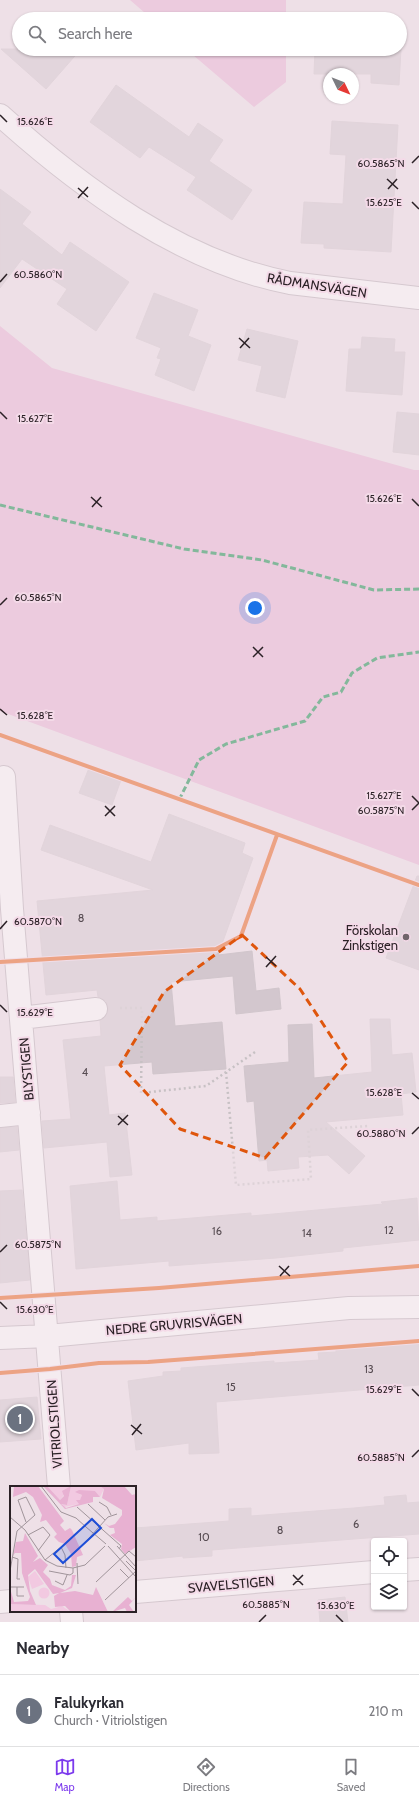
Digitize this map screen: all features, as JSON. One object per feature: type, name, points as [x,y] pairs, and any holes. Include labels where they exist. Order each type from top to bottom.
[{"type":"street","name":"RÅDMANSVÄGEN","points":[[0,115],[28,140],[127,213],[152,230],[214,261],[271,279],[290,283],[419,298]]},
{"type":"street","name":"BLYSTIGEN","points":[[4,777],[12,908],[48,1336]]},
{"type":"street","points":[[21,1018],[96,1009]]},
{"type":"street","points":[[0,1116],[29,1113]]},
{"type":"street","name":"NEDRE GRUVRISVÄGEN","points":[[349,1308],[419,1292]]},
{"type":"street","name":"NEDRE GRUVRISVÄGEN","points":[[0,1338],[48,1336],[349,1308],[419,1307]]},
{"type":"street","name":"VITRIOLSTIGEN","points":[[48,1336],[59,1486]]},
{"type":"street","points":[[407,1570],[419,1568]]},
{"type":"street","name":"SVAVELSTIGEN","points":[[136,1592],[371,1572]]},
{"type":"street","points":[[0,1602],[10,1601]]},
{"type":"street","points":[[71,1612],[72,1622]]},
{"type":"path","points":[[96,1009],[142,1008],[141,1093],[206,1086],[255,1052]]},
{"type":"path","points":[[226,1072],[236,1185],[311,1179],[308,1130],[368,1126]]},
{"type":"highlighted area","points":[[242,935],[300,989],[348,1062],[265,1158],[180,1129],[120,1065],[164,992]]},
{"type":"shaded area","points":[[130,0],[286,0],[286,12],[144,12]]},
{"type":"shaded area","points":[[194,56],[286,56],[286,82],[254,107]]},
{"type":"shaded area","points":[[0,326],[52,368],[414,470],[419,470],[419,865],[0,711]]},
{"type":"building","points":[[1,49],[12,49],[12,56],[75,56],[46,89]]},
{"type":"building","points":[[315,56],[401,56],[399,85],[371,83],[371,74],[359,74],[359,68],[323,68],[323,74],[314,74]]},
{"type":"building","points":[[116,85],[189,137],[198,123],[223,140],[209,161],[252,190],[232,220],[187,190],[196,177],[149,147],[140,158],[90,122]]},
{"type":"building","points":[[332,121],[398,125],[391,252],[324,248],[324,244],[301,243],[304,202],[343,204],[346,155],[330,154]]},
{"type":"building","points":[[0,189],[31,212],[22,224],[62,255],[70,242],[129,282],[96,331],[57,304],[67,289],[22,259],[0,288]]},
{"type":"building","points":[[154,293],[198,310],[188,336],[211,345],[194,391],[155,375],[161,359],[157,358],[161,348],[136,338]]},
{"type":"building","points":[[247,329],[298,341],[285,398],[256,391],[262,366],[238,360]]},
{"type":"building","points":[[362,337],[395,339],[394,352],[405,352],[402,395],[346,391],[349,349],[361,349]]},
{"type":"building","points":[[397,412],[419,414],[419,455],[393,452]]},
{"type":"building","points":[[89,768],[121,780],[112,805],[79,793]]},
{"type":"building","points":[[169,814],[245,843],[242,853],[253,858],[218,955],[252,951],[256,991],[279,988],[281,1009],[236,1014],[233,976],[171,982],[175,1026],[222,1022],[226,1069],[153,1074],[152,1062],[104,1066],[109,1115],[125,1113],[132,1175],[110,1177],[107,1142],[44,1148],[42,1121],[71,1119],[63,1040],[101,1036],[100,1020],[107,1014],[108,1008],[106,1001],[98,997],[97,990],[46,995],[37,901],[153,890],[41,850],[50,825],[151,862]]},
{"type":"building","name":"Förskolan Zinkstigen","points":[[417,876],[419,876],[419,970],[386,958]]},
{"type":"building","points":[[370,1019],[390,1019],[392,1055],[412,1053],[416,1092],[401,1094],[403,1115],[326,1122],[365,1156],[349,1174],[328,1155],[298,1157],[299,1168],[268,1171],[267,1160],[259,1161],[254,1101],[247,1102],[244,1066],[289,1062],[288,1025],[312,1024],[314,1078],[372,1072]]},
{"type":"building","points":[[0,1077],[13,1077],[15,1102],[0,1103]]},
{"type":"building","points":[[17,1127],[19,1150],[0,1152],[0,1128]]},
{"type":"building","points":[[117,1181],[120,1220],[157,1217],[157,1221],[251,1213],[251,1216],[383,1204],[381,1202],[417,1198],[419,1240],[343,1248],[343,1251],[276,1258],[169,1266],[169,1261],[76,1269],[70,1186]]},
{"type":"building","points":[[22,1190],[30,1280],[0,1283],[0,1191]]},
{"type":"building","points":[[419,1343],[419,1385],[216,1402],[219,1453],[189,1454],[189,1443],[136,1450],[128,1381],[163,1376],[163,1372],[181,1371],[181,1368],[274,1361],[274,1363],[319,1360],[318,1353],[336,1352],[336,1349]]},
{"type":"building","points":[[37,1397],[41,1439],[0,1442],[0,1400]]},
{"type":"building","points":[[406,1495],[407,1503],[419,1502],[419,1534],[212,1550],[212,1556],[183,1558],[183,1556],[136,1561],[136,1528],[229,1521],[229,1509],[251,1508],[251,1516],[385,1505],[384,1497]]},
{"type":"building","points":[[345,1597],[348,1622],[320,1622],[318,1600]]},
{"type":"marked path","points":[[0,505],[184,549],[262,560],[374,590],[419,589]]},
{"type":"marked path","points":[[179,800],[199,760],[226,744],[305,721],[323,697],[341,692],[352,673],[377,658],[419,652]]},
{"type":"cycle path","points":[[0,735],[419,885]]},
{"type":"cycle path","points":[[0,962],[216,949],[241,936],[277,835]]},
{"type":"cycle path","points":[[0,1298],[159,1288],[419,1266]]},
{"type":"cycle path","points":[[0,1373],[99,1363],[148,1362],[419,1341]]},
{"type":"place","name":"Förskolan Zinkstigen","points":[[406,937]]},
{"type":"place","name":"Falukyrkan","points":[[20,1419]]}]
